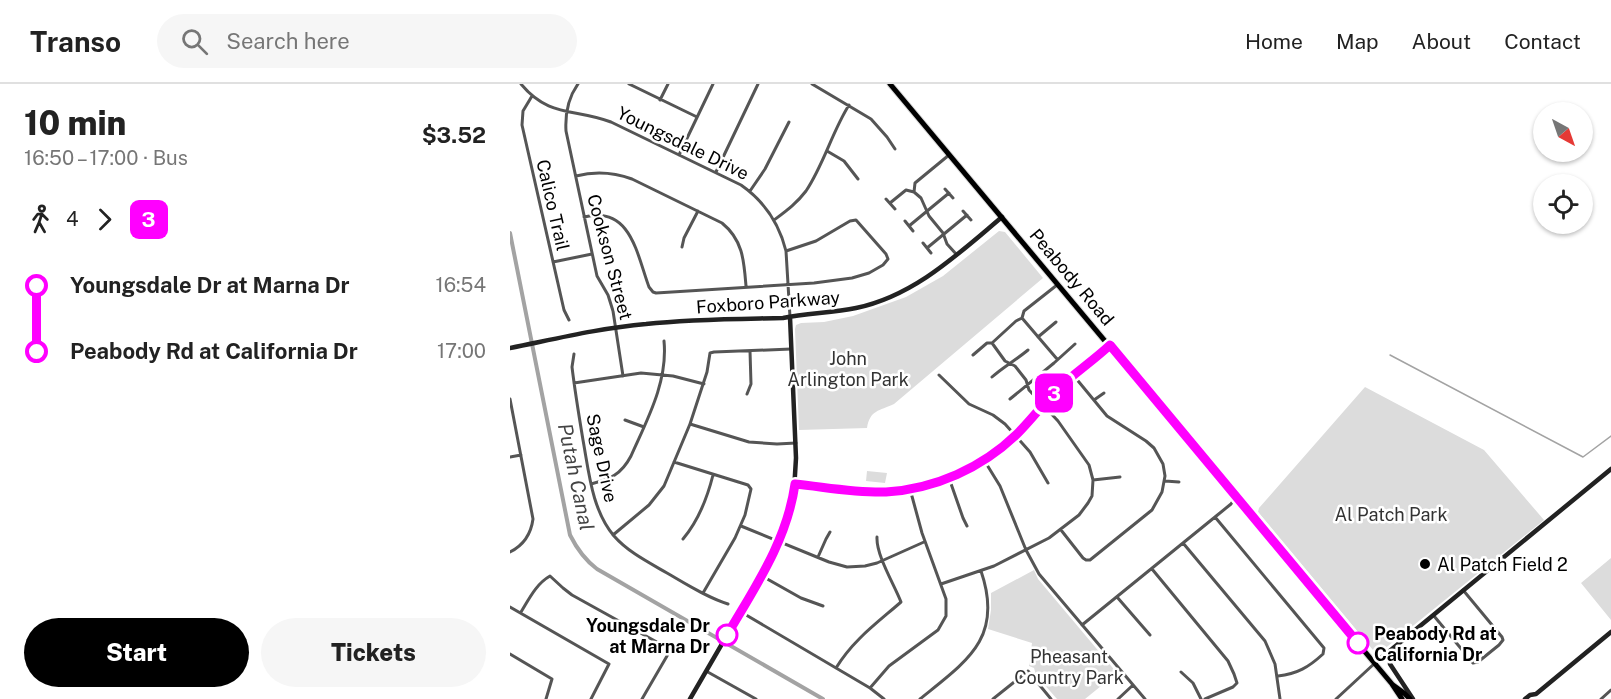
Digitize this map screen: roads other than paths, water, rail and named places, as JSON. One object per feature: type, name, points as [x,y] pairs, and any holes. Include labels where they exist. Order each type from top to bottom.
[{"type":"main road","name":"Peabody Road","points":[[890,84],[1375,663],[1402,699]]},
{"type":"main road","name":"Peabody Road","points":[[1392,684],[1412,699]]},
{"type":"street","points":[[521,84],[532,96]]},
{"type":"street","points":[[566,111],[578,84]]},
{"type":"street","points":[[629,84],[697,117]]},
{"type":"street","points":[[660,100],[668,84]]},
{"type":"street","points":[[679,155],[713,84]]},
{"type":"street","points":[[716,172],[758,84]]},
{"type":"street","points":[[812,84],[875,123],[895,149]]},
{"type":"street","name":"Youngsdale Drive","points":[[532,96],[543,104],[602,118],[741,185],[766,207],[780,232],[786,251],[796,443],[795,484],[789,515],[780,541],[762,576],[690,699]]},
{"type":"street","name":"Calico Trail","points":[[532,96],[524,111],[522,124],[564,310],[569,320]]},
{"type":"street","points":[[774,220],[795,203],[807,189],[849,105]]},
{"type":"street","name":"Cookson Street","points":[[566,111],[566,131],[592,254],[597,276],[610,302],[623,376]]},
{"type":"street","points":[[750,191],[765,169],[789,122]]},
{"type":"street","points":[[827,151],[844,161],[858,179]]},
{"type":"street","points":[[914,192],[915,183],[950,154]]},
{"type":"street","points":[[576,176],[620,174],[722,223],[736,238],[744,259],[746,286]]},
{"type":"street","points":[[945,189],[953,198]]},
{"type":"street","points":[[890,203],[906,190],[914,192],[921,198],[929,216],[957,255]]},
{"type":"street","points":[[909,226],[949,193]]},
{"type":"street","points":[[886,199],[895,209]]},
{"type":"street","points":[[682,247],[698,210]]},
{"type":"street","points":[[963,211],[971,220]]},
{"type":"street","points":[[584,216],[605,215],[622,223],[629,232],[653,292],[834,281],[861,276],[878,268],[888,258],[855,220],[816,241],[786,251]]},
{"type":"street","points":[[927,248],[967,215]]},
{"type":"street","name":"Foxboro Parkway","points":[[510,348],[616,328],[680,321],[790,317],[872,304],[923,281],[1002,217]]},
{"type":"street","points":[[905,221],[913,231]]},
{"type":"street","points":[[923,243],[931,253]]},
{"type":"street","points":[[553,262],[592,254]]},
{"type":"street","points":[[973,355],[987,343],[992,343],[1022,318],[1024,311],[1058,285]]},
{"type":"street","points":[[1022,318],[1057,359]]},
{"type":"street","points":[[1038,337],[1056,322]]},
{"type":"street","points":[[591,484],[611,478],[623,468],[631,456],[658,393],[665,350],[664,341]]},
{"type":"street","points":[[941,584],[981,571],[1026,550],[1060,530],[1079,515],[1092,496],[1093,480],[1089,465],[1083,455],[1058,421],[1029,390],[1028,384],[1015,366],[1005,361],[992,343]]},
{"type":"street","points":[[1010,399],[1075,344]]},
{"type":"street","points":[[795,484],[863,492],[888,492],[910,489],[949,478],[984,460],[1016,435],[1059,389],[1110,345]]},
{"type":"street","points":[[613,535],[639,515],[664,486],[704,384],[710,353],[714,351],[791,349]]},
{"type":"street","points":[[992,377],[1028,350]]},
{"type":"street","points":[[747,394],[751,387],[750,351]]},
{"type":"street","name":"Sage Drive","points":[[574,354],[572,367],[574,383],[591,484],[601,515],[613,535],[633,553],[716,600],[728,604]]},
{"type":"street","points":[[574,383],[641,373],[704,384]]},
{"type":"street","points":[[939,375],[969,404],[999,419],[1016,435],[1030,452],[1048,483]]},
{"type":"street","points":[[1060,530],[1083,558],[1090,560],[1152,510],[1162,492],[1165,480],[1163,464],[1154,448],[1141,437],[1113,421],[1074,376]]},
{"type":"street","points":[[1094,400],[1104,393]]},
{"type":"street","points":[[510,399],[533,519],[526,539],[510,552]]},
{"type":"street","points":[[626,420],[644,427]]},
{"type":"street","points":[[690,424],[749,442],[796,443]]},
{"type":"street","points":[[510,457],[521,455]]},
{"type":"street","points":[[984,460],[1000,486],[1026,550],[1039,574],[1145,699]]},
{"type":"street","points":[[674,462],[750,486],[751,489],[741,526],[703,593]]},
{"type":"street","points":[[1336,699],[1433,614],[1611,469]]},
{"type":"street","points":[[682,539],[696,522],[706,503],[713,475]]},
{"type":"street","points":[[1093,480],[1120,477]]},
{"type":"street","points":[[949,478],[967,526]]},
{"type":"street","points":[[1165,480],[1179,482]]},
{"type":"street","points":[[870,688],[889,666],[934,634],[946,616],[947,605],[925,542],[910,489]]},
{"type":"street","points":[[1082,625],[1231,504],[1236,497]]},
{"type":"street","points":[[1215,517],[1324,648],[1323,654],[1306,668],[1278,676]]},
{"type":"street","points":[[741,526],[847,567],[865,566],[925,542]]},
{"type":"street","points":[[818,557],[830,532]]},
{"type":"street","points":[[836,668],[843,655],[861,636],[901,602],[883,560],[877,537]]},
{"type":"street","points":[[1183,543],[1265,641],[1273,656],[1280,699]]},
{"type":"street","points":[[1152,569],[1228,661],[1237,683],[1233,687],[1203,699],[1194,683],[1181,672]]},
{"type":"street","points":[[920,699],[964,663],[980,641],[988,612],[988,593],[981,571]]},
{"type":"street","points":[[521,612],[534,590],[550,576],[572,595],[664,646],[669,650],[667,656],[642,699]]},
{"type":"street","points":[[762,576],[801,598],[823,606]]},
{"type":"street","points":[[1433,614],[1473,662],[1478,662],[1500,645],[1502,639],[1463,590]]},
{"type":"street","points":[[1117,597],[1150,635]]},
{"type":"street","points":[[510,608],[521,612],[609,664],[591,699]]},
{"type":"street","points":[[741,612],[870,688],[884,699]]},
{"type":"street","points":[[1412,699],[1389,662],[1393,653],[1414,631]]},
{"type":"street","points":[[1525,699],[1530,695],[1537,697],[1611,632]]},
{"type":"street","points":[[510,654],[552,679],[546,699]]},
{"type":"street","points":[[706,670],[756,699]]},
{"type":"street","points":[[996,698],[1028,671],[1051,699]]},
{"type":"street","points":[[1118,699],[1133,685]]},
{"type":"street","points":[[1600,699],[1611,690]]},
{"type":"waterway","name":"Putah Canal","points":[[510,233],[570,535],[578,550],[597,569],[823,699]]},
{"type":"waterway","points":[[1390,355],[1583,457],[1611,436]]},
{"type":"place","name":"Al Patch Field 2","points":[[1425,564]]},
{"type":"place","name":"Youngsdale Dr at Marna Dr","points":[[727,635]]},
{"type":"place","name":"Peabody Rd at California Dr","points":[[1358,643]]},
{"type":"park label","name":"John Arlington Park","points":[[848,368]]},
{"type":"park label","name":"Al Patch Park","points":[[1391,514]]},
{"type":"park label","name":"Pheasant Country Park","points":[[1069,666]]}]
